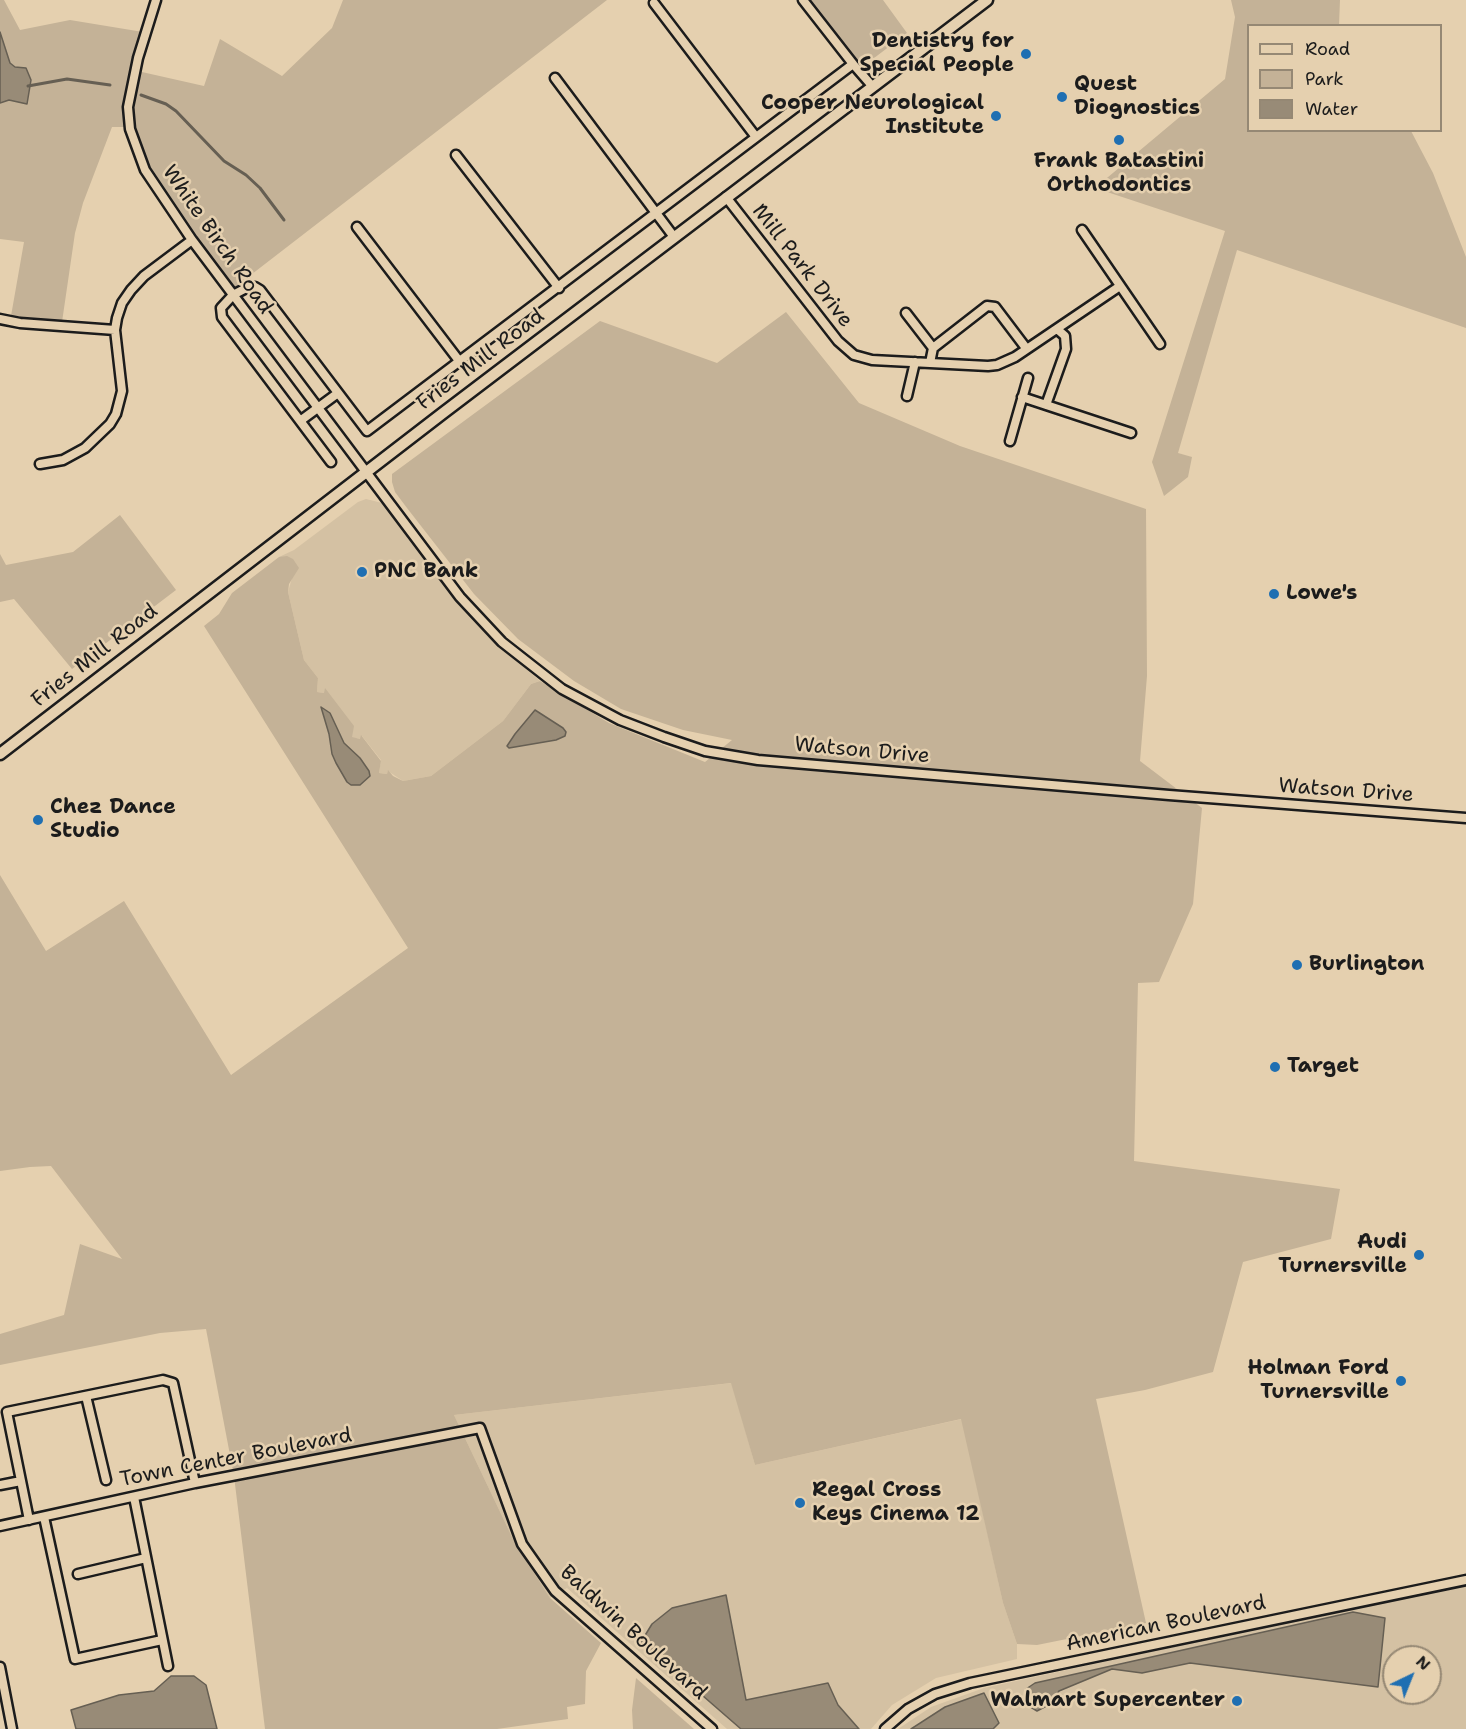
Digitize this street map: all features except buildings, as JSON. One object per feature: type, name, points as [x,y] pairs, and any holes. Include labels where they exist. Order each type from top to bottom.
[{"type":"main road","name":"Fries Mill Road","points":[[0,754],[366,472],[987,0]]},
{"type":"street","name":"White Birch Road","points":[[156,0],[131,83],[128,106],[130,129],[145,170],[192,240],[366,472]]},
{"type":"street","points":[[803,0],[873,87]]},
{"type":"street","points":[[654,3],[756,137]]},
{"type":"street","points":[[331,462],[222,317],[223,304],[233,295],[250,286],[255,286],[260,290],[367,431],[853,64]]},
{"type":"street","points":[[555,78],[674,237]]},
{"type":"street","points":[[456,155],[559,288]]},
{"type":"street","name":"Mill Park Drive","points":[[726,197],[838,341],[855,355],[872,360],[988,366],[1015,357],[1120,286]]},
{"type":"street","points":[[357,228],[460,362]]},
{"type":"street","points":[[1082,230],[1160,344]]},
{"type":"street","points":[[40,464],[63,459],[86,448],[103,432],[116,414],[122,391],[116,330],[119,310],[131,290],[144,276],[192,240]]},
{"type":"street","points":[[930,363],[933,348],[987,306],[995,307],[1026,348]]},
{"type":"street","points":[[906,313],[933,348]]},
{"type":"street","points":[[0,319],[20,323],[116,330]]},
{"type":"street","points":[[1046,405],[1066,349],[1065,336],[1057,329]]},
{"type":"street","points":[[907,396],[915,362]]},
{"type":"street","points":[[1010,441],[1028,378]]},
{"type":"street","points":[[300,422],[338,393]]},
{"type":"street","points":[[1022,397],[1131,433]]},
{"type":"street","name":"Watson Drive","points":[[366,472],[460,597],[502,642],[562,689],[620,720],[705,751],[805,764],[1466,818]]},
{"type":"street","points":[[29,1520],[7,1412],[163,1380],[173,1383],[195,1483]]},
{"type":"street","points":[[86,1396],[106,1480]]},
{"type":"street","name":"Town Center Boulevard","points":[[0,1526],[195,1483],[480,1428]]},
{"type":"street","name":"Baldwin Boulevard","points":[[480,1428],[522,1544],[555,1591],[712,1729]]},
{"type":"street","points":[[0,1485],[21,1481]]},
{"type":"street","points":[[134,1497],[168,1666]]},
{"type":"street","points":[[44,1516],[75,1659],[162,1640]]},
{"type":"street","points":[[78,1574],[146,1558]]},
{"type":"street","name":"American Boulevard","points":[[885,1729],[908,1709],[935,1694],[970,1683],[1466,1580]]},
{"type":"street","points":[[0,1667],[12,1729]]},
{"type":"shaded area","points":[[366,499],[382,503],[467,613],[503,649],[540,681],[531,684],[503,721],[431,776],[403,781],[388,771],[387,774],[379,773],[381,760],[362,736],[361,739],[351,738],[324,693],[317,692],[318,678],[304,660],[288,592],[292,578],[279,557],[294,550],[358,502]]},
{"type":"shaded area","points":[[732,1383],[755,1465],[962,1419],[1003,1603],[1017,1644],[1017,1659],[936,1678],[892,1705],[871,1729],[727,1729],[567,1588],[550,1598],[513,1539],[454,1415]]},
{"type":"shaded area","points":[[1466,1583],[1466,1729],[898,1729],[931,1707],[984,1688]]},
{"type":"green space","points":[[0,0],[4,0],[20,30],[70,20],[143,32],[133,70],[204,86],[220,39],[282,76],[332,28],[343,0],[607,0],[230,291],[149,180],[129,127],[112,127],[83,203],[75,233],[62,322],[11,316],[24,242],[0,239]]},
{"type":"green space","points":[[810,0],[883,0],[907,33],[861,68]]},
{"type":"green space","points":[[1231,0],[1340,0],[1339,24],[1247,24],[1247,132],[1412,132],[1433,173],[1466,257],[1466,328],[1237,250],[1178,453],[1192,457],[1188,477],[1164,496],[1152,462],[1225,231],[1095,188],[1225,79],[1235,17]]},
{"type":"green space","points":[[786,312],[859,403],[960,446],[1146,509],[1147,676],[1140,761],[1202,808],[1193,904],[1159,982],[1138,983],[1134,1161],[1340,1189],[1331,1239],[1243,1262],[1213,1372],[1145,1390],[1096,1399],[1146,1623],[1037,1645],[1017,1644],[1003,1603],[961,1419],[755,1465],[731,1383],[454,1415],[513,1539],[550,1598],[601,1643],[586,1671],[585,1704],[567,1707],[568,1719],[497,1729],[265,1729],[234,1476],[206,1329],[160,1333],[0,1365],[0,1334],[64,1315],[80,1244],[122,1259],[51,1166],[0,1171],[0,875],[46,951],[124,901],[231,1075],[408,948],[204,626],[219,614],[232,593],[279,557],[287,556],[293,559],[299,568],[289,584],[288,592],[304,660],[318,678],[317,692],[324,693],[325,688],[354,726],[352,737],[360,739],[361,735],[381,761],[379,773],[387,774],[388,770],[393,776],[403,781],[431,776],[503,721],[531,684],[540,681],[609,723],[705,762],[732,740],[683,730],[621,709],[574,681],[518,639],[474,594],[407,508],[395,492],[392,474],[600,321],[717,363]]},
{"type":"green space","points":[[120,515],[176,590],[72,669],[14,599],[0,602],[0,554],[6,565],[73,552]]},
{"type":"green space","points":[[636,1678],[694,1729],[633,1729],[632,1710]]},
{"type":"water","points":[[0,32],[10,63],[15,67],[26,68],[31,80],[27,104],[9,100],[0,103]]},
{"type":"water","points":[[321,707],[330,713],[344,743],[360,758],[369,771],[370,776],[360,785],[351,785],[347,782],[336,763]]},
{"type":"water","points":[[535,710],[563,728],[566,732],[565,736],[556,740],[509,748],[507,746],[515,734]]},
{"type":"water","points":[[726,1595],[746,1700],[828,1683],[838,1705],[859,1729],[741,1729],[641,1642],[652,1624],[672,1608]]},
{"type":"water","points":[[1353,1612],[1385,1618],[1378,1687],[1190,1663],[1142,1673],[1112,1669],[1059,1691],[1052,1703],[1037,1711],[1024,1703],[1026,1689],[1035,1683]]},
{"type":"water","points":[[171,1676],[194,1676],[206,1685],[217,1729],[76,1729],[71,1710],[119,1695],[154,1691]]},
{"type":"water","points":[[984,1693],[999,1723],[993,1729],[911,1729],[945,1707]]},
{"type":"waterway","points":[[28,86],[67,79],[110,85]]},
{"type":"waterway","points":[[141,95],[166,104],[176,111],[224,161],[246,175],[260,188],[284,220]]},
{"type":"place","name":"Dentistry for Special People","points":[[1026,54]]},
{"type":"place","name":"Quest Diognostics","points":[[1062,97]]},
{"type":"place","name":"Cooper Neurological Institute","points":[[996,116]]},
{"type":"place","name":"Frank Batastini Orthodontics","points":[[1119,140]]},
{"type":"place","name":"PNC Bank","points":[[362,572]]},
{"type":"place","name":"Lowe's","points":[[1274,594]]},
{"type":"place","name":"Chez Dance Studio","points":[[38,820]]},
{"type":"place","name":"Burlington","points":[[1297,965]]},
{"type":"place","name":"Target","points":[[1275,1067]]},
{"type":"place","name":"Audi Turnersville","points":[[1419,1255]]},
{"type":"place","name":"Holman Ford Turnersville","points":[[1401,1381]]},
{"type":"place","name":"Regal Cross Keys Cinema 12","points":[[800,1503]]},
{"type":"place","name":"Walmart Supercenter","points":[[1237,1701]]}]
